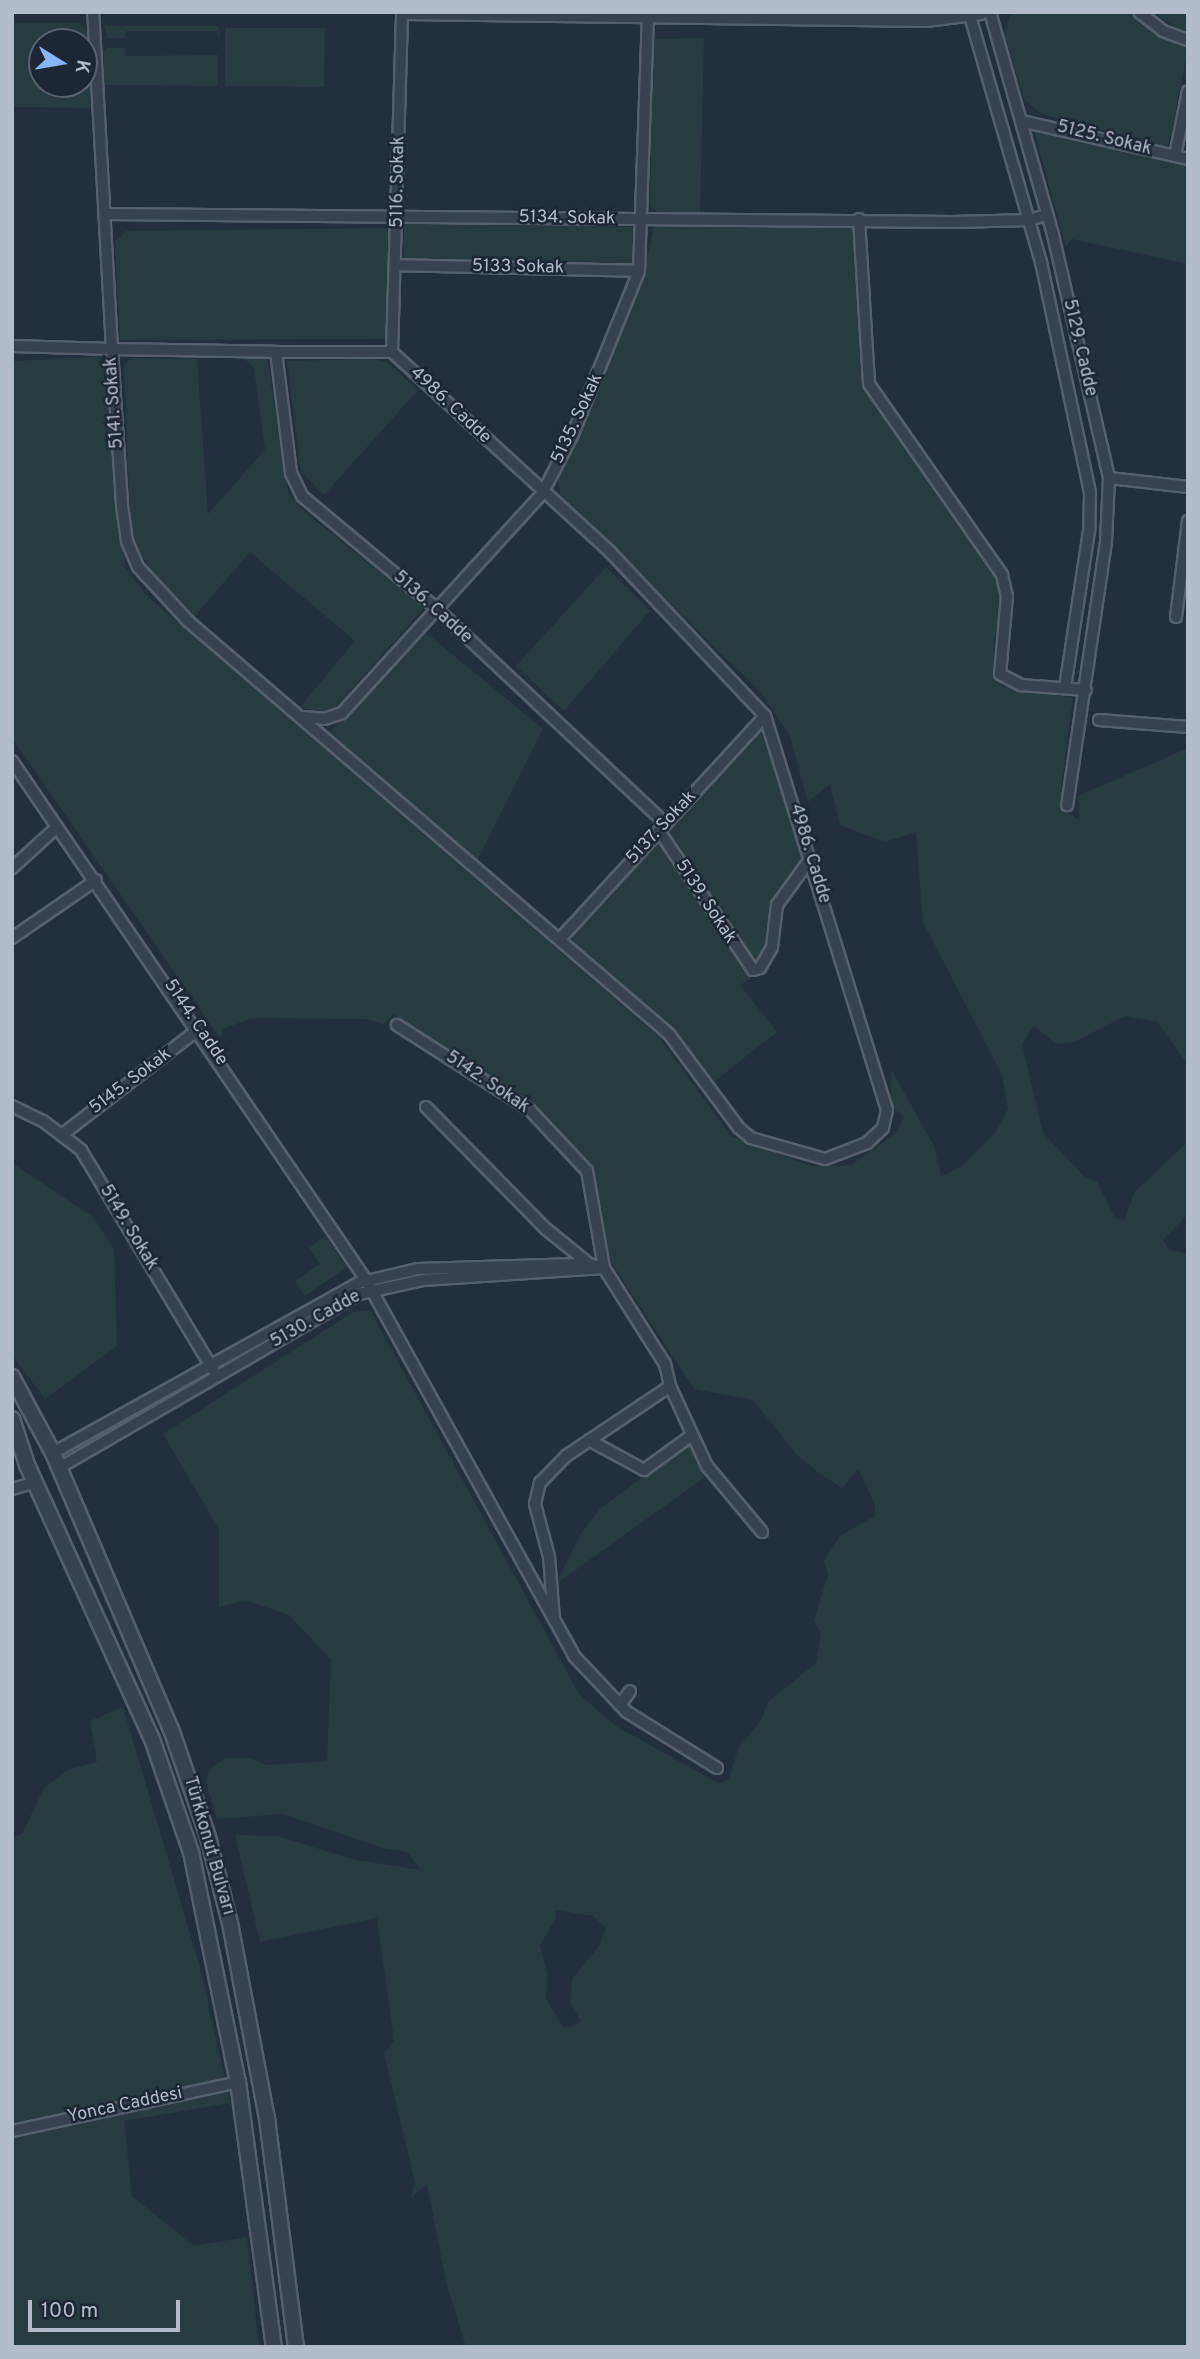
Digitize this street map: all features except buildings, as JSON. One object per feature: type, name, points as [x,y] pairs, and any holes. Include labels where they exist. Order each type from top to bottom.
[{"type":"street","name":"5141. Sokak","points":[[93,12],[112,349],[122,504],[127,541],[138,567],[188,621],[303,717]]},
{"type":"street","points":[[403,12],[976,14]]},
{"type":"street","name":"5116. Sokak","points":[[392,352],[397,265],[403,12]]},
{"type":"street","name":"5129. Cadde","points":[[990,12],[1047,215],[1108,478],[1106,542],[1067,805]]},
{"type":"street","points":[[1139,12],[1163,31],[1188,40]]},
{"type":"street","name":"5135. Sokak","points":[[303,717],[324,719],[342,713],[542,494],[616,336],[639,271],[644,220],[648,14]]},
{"type":"street","name":"5129. Cadde","points":[[976,14],[1059,336],[1091,507],[1065,688]]},
{"type":"street","points":[[1175,156],[1188,91]]},
{"type":"street","name":"5125. Sokak","points":[[1021,121],[1188,159]]},
{"type":"street","name":"5134. Sokak","points":[[104,214],[644,220],[1029,220],[1047,215]]},
{"type":"street","points":[[859,219],[869,384],[1002,575],[1007,596],[1000,674],[1021,685],[1086,690]]},
{"type":"street","name":"5133 Sokak","points":[[397,265],[639,271]]},
{"type":"street","points":[[12,346],[392,352]]},
{"type":"street","name":"5136. Cadde","points":[[276,352],[295,486],[437,609],[663,827]]},
{"type":"street","name":"4986. Cadde","points":[[303,717],[668,1034],[739,1128],[751,1138],[825,1158],[867,1143],[883,1128],[887,1110],[765,716],[636,578],[542,494],[392,352]]},
{"type":"street","points":[[1108,478],[1188,487]]},
{"type":"street","points":[[1176,617],[1188,521]]},
{"type":"street","name":"5137. Sokak","points":[[560,939],[765,716]]},
{"type":"street","points":[[1099,720],[1188,727]]},
{"type":"street","name":"5144. Cadde","points":[[12,761],[199,1030],[369,1285],[555,1625],[588,1674],[620,1705],[655,1732],[717,1768]]},
{"type":"street","points":[[12,868],[57,827]]},
{"type":"street","name":"5139. Sokak","points":[[663,827],[753,970],[760,968],[772,947],[777,905],[811,858]]},
{"type":"street","points":[[12,938],[96,880]]},
{"type":"street","name":"5142. Sokak","points":[[397,1025],[530,1110],[587,1171],[604,1268]]},
{"type":"street","name":"5145. Sokak","points":[[63,1134],[199,1030]]},
{"type":"street","name":"5149. Sokak","points":[[12,1107],[63,1134],[81,1150],[218,1376]]},
{"type":"street","points":[[426,1107],[546,1229],[589,1264],[604,1268],[665,1364],[670,1386],[707,1466],[762,1532]]},
{"type":"street","name":"5130. Cadde","points":[[53,1452],[211,1366],[336,1292],[439,1268],[589,1264]]},
{"type":"street","name":"5130. Cadde","points":[[59,1468],[369,1285],[604,1268]]},
{"type":"street","name":"Türkkonut Bulvarı","points":[[12,1377],[42,1438],[53,1452],[171,1729],[211,1850],[267,2118],[296,2347]]},
{"type":"street","points":[[555,1625],[549,1557],[535,1504],[540,1483],[552,1469],[589,1440],[670,1386]]},
{"type":"street","name":"Türkkonut Bulvarı","points":[[12,1419],[16,1448],[37,1482],[174,1796],[207,1919],[237,2082],[274,2347]]},
{"type":"street","points":[[589,1440],[644,1469],[692,1435]]},
{"type":"street","points":[[16,1448],[42,1438]]},
{"type":"street","points":[[12,1489],[37,1482],[59,1468]]},
{"type":"street","points":[[620,1705],[630,1691]]},
{"type":"street","name":"Yonca Caddesi","points":[[12,2131],[237,2082]]},
{"type":"green space","points":[[1012,12],[1127,12],[1153,32],[1188,49],[1168,148],[1041,114],[1024,99],[1004,33]]},
{"type":"green space","points":[[1153,12],[1188,12],[1188,31],[1178,29]]},
{"type":"green space","points":[[12,23],[79,23],[84,28],[28,28],[28,98],[94,98],[95,108],[12,107]]},
{"type":"green space","points":[[105,26],[218,26],[220,40],[217,31],[126,31],[125,38],[107,38]]},
{"type":"green space","points":[[225,28],[325,28],[324,87],[225,86]]},
{"type":"green space","points":[[704,38],[700,215],[660,214],[650,206],[652,39]]},
{"type":"green space","points":[[107,48],[125,48],[126,56],[218,55],[218,86],[104,85],[103,52]]},
{"type":"green space","points":[[1050,128],[1188,163],[1188,264],[1072,239],[1066,247],[1034,132]]},
{"type":"green space","points":[[404,222],[636,227],[635,265],[404,261]]},
{"type":"green space","points":[[852,224],[863,378],[869,397],[996,568],[1005,600],[994,637],[993,673],[1002,686],[1073,698],[1061,788],[1064,810],[1079,820],[1078,796],[1188,748],[1188,1065],[1157,1022],[1125,1016],[1074,1042],[1056,1044],[1034,1026],[1022,1044],[1043,1133],[1084,1176],[1097,1182],[1116,1219],[1124,1221],[1134,1193],[1188,1141],[1188,1214],[1163,1240],[1169,1250],[1188,1254],[1188,2347],[466,2347],[446,2282],[427,2184],[411,2198],[415,2182],[384,2053],[394,2041],[377,1918],[260,1942],[235,1835],[277,1836],[356,1860],[421,1870],[407,1852],[383,1848],[283,1814],[217,1819],[206,1782],[209,1770],[225,1758],[249,1758],[268,1765],[327,1761],[331,1660],[289,1615],[245,1600],[219,1607],[219,1529],[163,1434],[353,1312],[370,1310],[579,1694],[616,1726],[718,1783],[729,1779],[738,1749],[761,1720],[768,1702],[816,1663],[821,1634],[814,1621],[828,1574],[824,1561],[840,1536],[875,1516],[875,1504],[858,1469],[842,1488],[819,1473],[797,1455],[753,1400],[694,1389],[605,1253],[590,1166],[533,1106],[393,1014],[384,1024],[365,1019],[252,1018],[223,1029],[220,1038],[12,738],[12,361],[99,357],[108,368],[125,567],[145,594],[659,1037],[731,1136],[811,1166],[851,1165],[895,1134],[904,1117],[890,1105],[891,1069],[934,1146],[941,1176],[962,1166],[996,1132],[1008,1109],[1002,1075],[923,922],[916,832],[885,842],[840,825],[830,784],[808,802],[790,736],[760,691],[561,497],[557,477],[644,274],[654,226]],"holes":[[[555,1910],[593,1916],[606,1928],[599,1946],[572,1979],[570,2002],[581,2022],[563,2027],[546,1999],[547,1974],[540,1945],[556,1918]]]},
{"type":"green space","points":[[388,228],[387,339],[120,340],[115,242],[126,231]]},
{"type":"green space","points":[[267,357],[288,492],[305,512],[424,608],[333,710],[318,712],[300,707],[355,641],[250,552],[194,617],[161,586],[140,554],[130,522],[124,366],[130,358],[197,359],[208,514],[265,450],[254,368],[244,358]]},
{"type":"green space","points":[[372,359],[387,362],[418,390],[324,495],[301,472],[287,361]]},
{"type":"green space","points":[[606,567],[650,611],[564,711],[516,666]]},
{"type":"green space","points":[[425,632],[543,729],[477,861],[330,732]]},
{"type":"green space","points":[[764,728],[806,856],[775,898],[765,948],[758,963],[751,963],[666,832]]},
{"type":"green space","points":[[657,842],[751,978],[740,985],[777,1032],[712,1083],[665,1023],[573,946],[573,934]]},
{"type":"green space","points":[[12,1163],[93,1217],[114,1249],[117,1346],[45,1399],[12,1355]]},
{"type":"green space","points":[[325,1236],[347,1267],[305,1296],[295,1281],[320,1264],[309,1248]]},
{"type":"green space","points":[[689,1442],[708,1475],[556,1584],[580,1535],[600,1509]]},
{"type":"green space","points":[[123,1707],[202,1974],[230,2103],[124,2121],[132,2196],[194,2246],[247,2237],[259,2347],[12,2347],[12,1838],[22,1834],[44,1788],[67,1770],[97,1762],[90,1721]]}]
